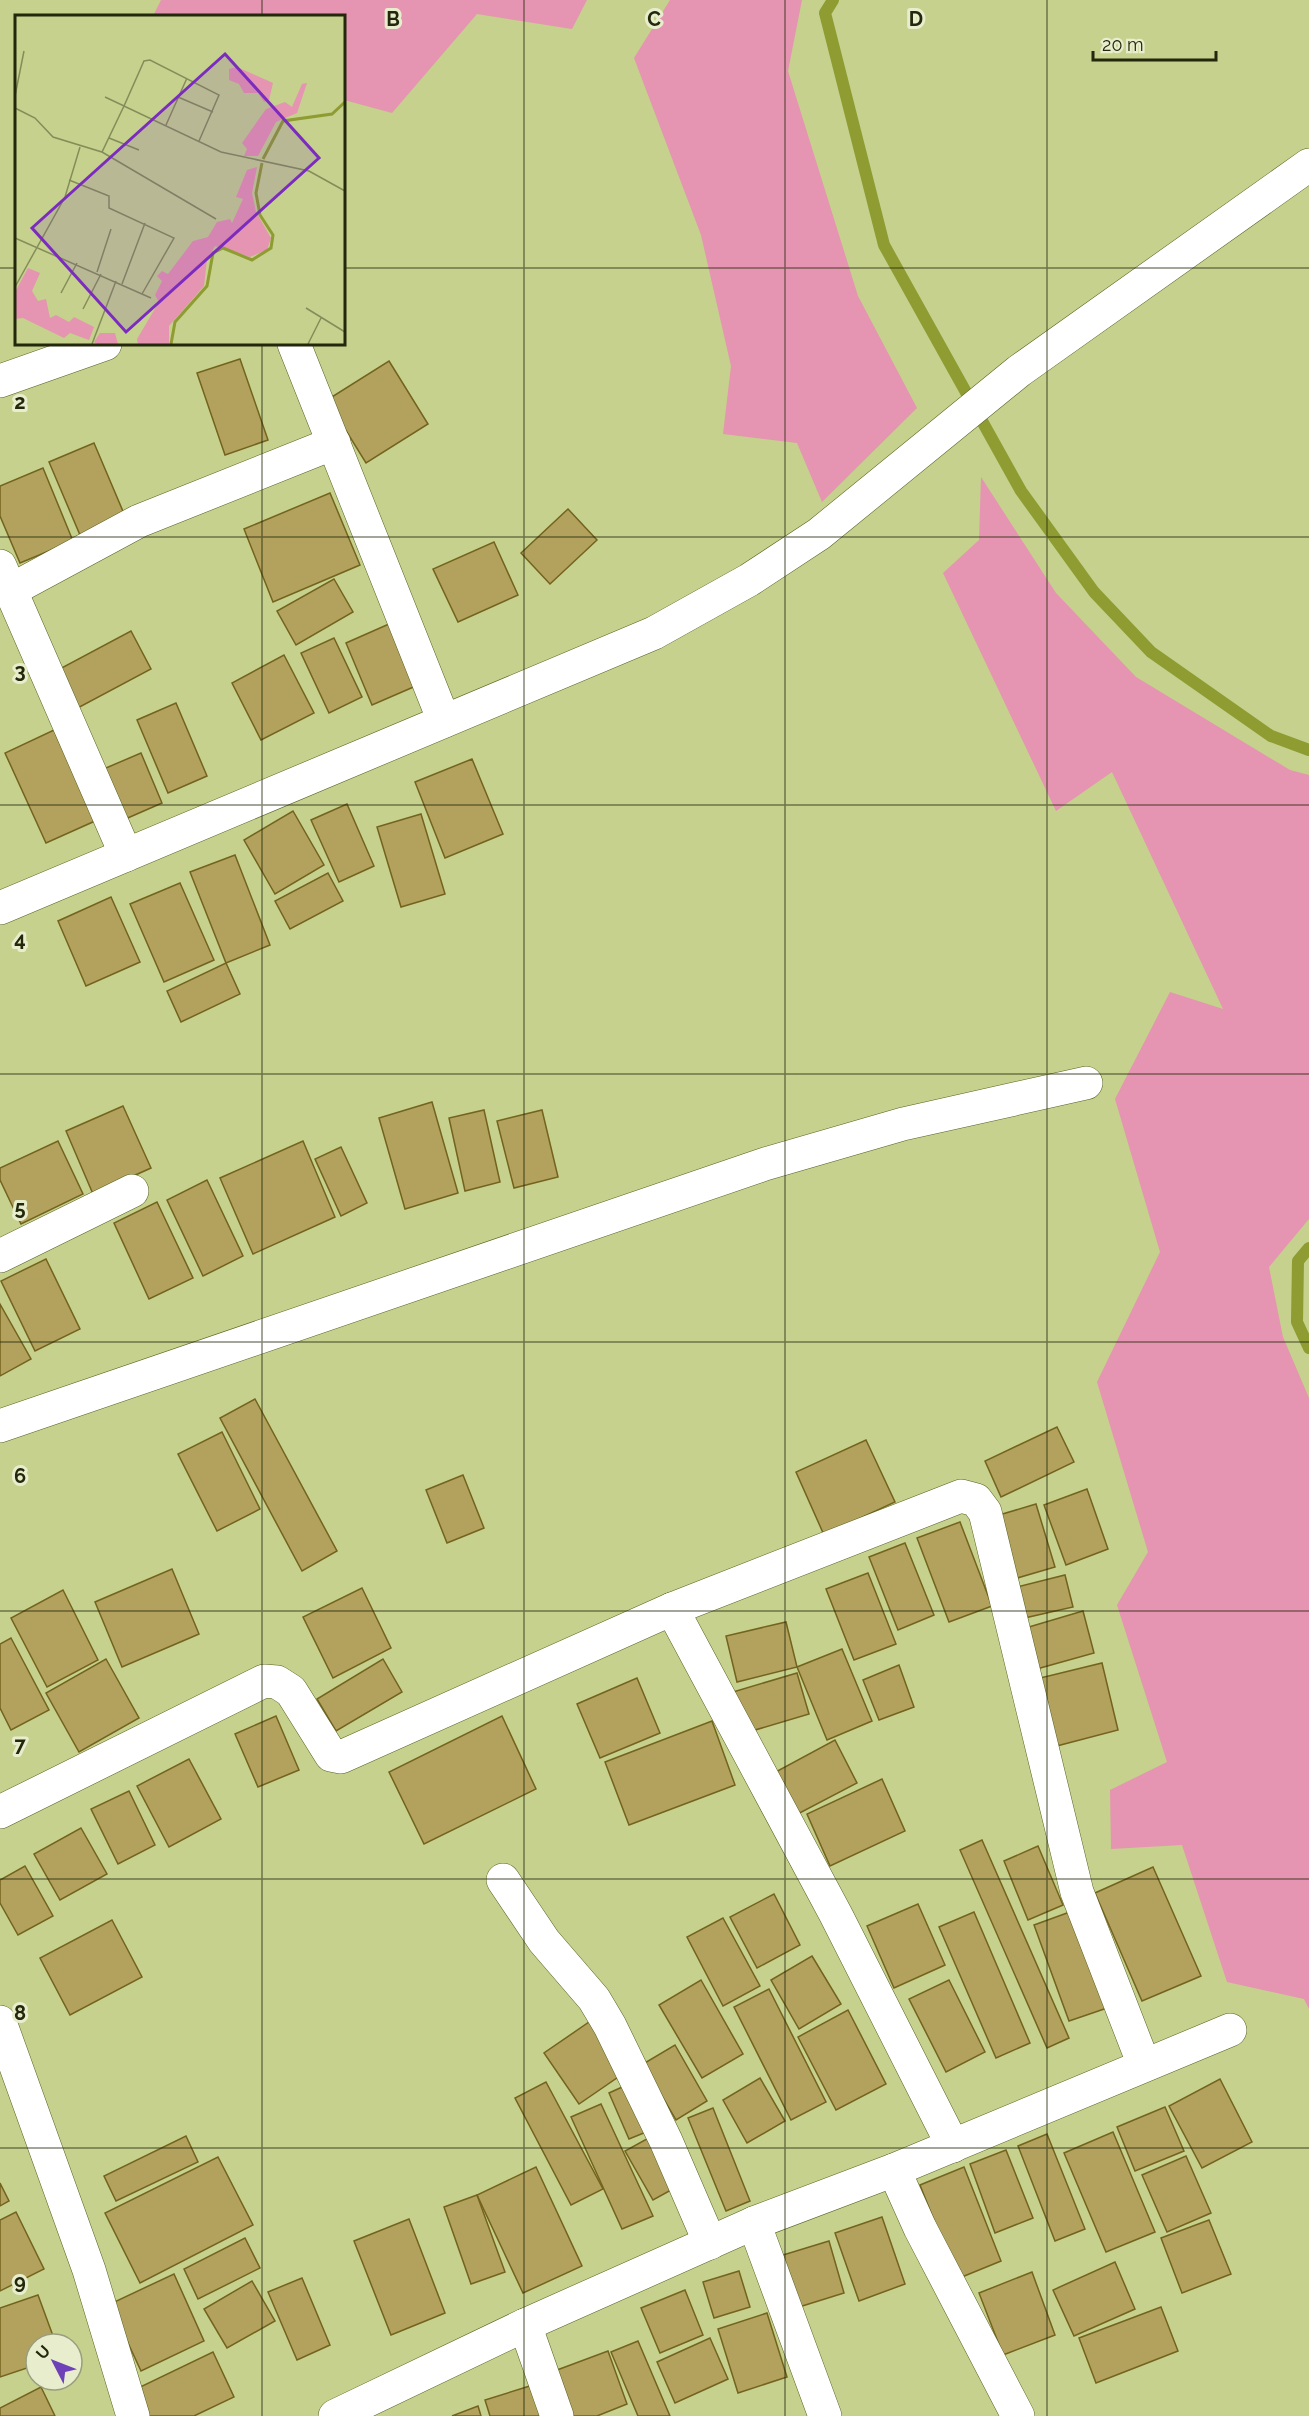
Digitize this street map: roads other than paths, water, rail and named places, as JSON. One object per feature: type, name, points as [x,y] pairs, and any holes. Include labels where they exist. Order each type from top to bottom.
[{"type":"street","points":[[0,908],[654,633],[749,580],[819,534],[1019,371],[1309,165]]},
{"type":"street","points":[[0,381],[102,345]]},
{"type":"street","points":[[294,345],[444,721]]},
{"type":"street","points":[[126,855],[5,578],[138,521],[334,443]]},
{"type":"street","points":[[0,1426],[765,1164],[903,1124],[1086,1083]]},
{"type":"street","points":[[0,1257],[132,1191]]},
{"type":"street","points":[[0,1812],[264,1681],[277,1682],[291,1691],[331,1755],[341,1757],[672,1609],[961,1496],[976,1500],[984,1512],[1077,1892],[1144,2064]]},
{"type":"street","points":[[672,1609],[830,1905],[953,2146]]},
{"type":"street","points":[[502,1880],[544,1941],[594,1999],[610,2026],[666,2141],[710,2243]]},
{"type":"street","points":[[0,2022],[90,2270],[133,2416]]},
{"type":"street","points":[[335,2416],[525,2325],[754,2223],[894,2170],[1230,2030]]},
{"type":"street","points":[[894,2170],[920,2228],[1018,2416]]},
{"type":"street","points":[[754,2223],[825,2416]]},
{"type":"street","points":[[525,2325],[557,2416]]},
{"type":"waterway","points":[[833,0],[825,13],[884,245],[1021,491],[1094,592],[1151,652],[1271,736],[1309,750]]},
{"type":"waterway","points":[[1309,1248],[1298,1261],[1297,1322],[1309,1348]]}]
